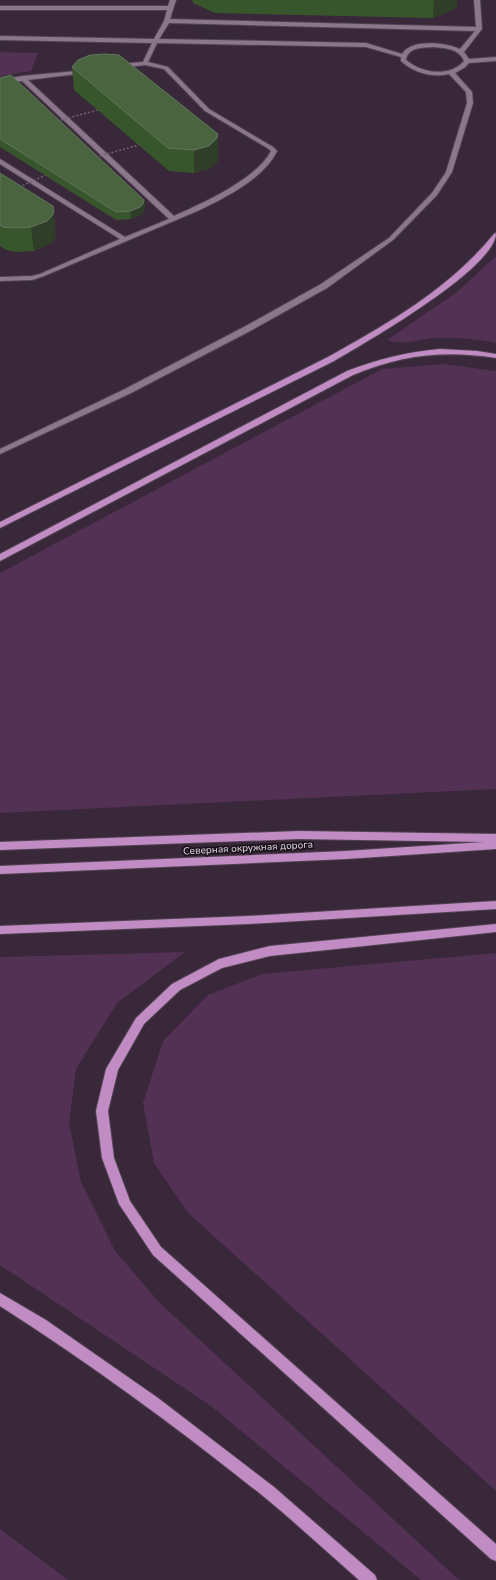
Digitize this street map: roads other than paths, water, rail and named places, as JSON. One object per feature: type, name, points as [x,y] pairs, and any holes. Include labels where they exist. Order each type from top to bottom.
[{"type":"main road","points":[[0,525],[331,359],[421,304],[453,279],[488,246],[496,235]]},
{"type":"main road","points":[[0,558],[350,373],[375,362],[424,352],[479,353],[496,356]]},
{"type":"main road","points":[[0,846],[299,835],[496,838]]},
{"type":"main road","name":"Северная окружная дорога","points":[[0,870],[346,855],[496,845]]},
{"type":"main road","points":[[0,930],[76,928],[376,913],[496,905]]},
{"type":"main road","points":[[496,928],[270,951],[219,964],[176,987],[140,1021],[112,1069],[102,1111],[108,1158],[125,1204],[157,1251],[496,1554]]},
{"type":"main road","points":[[0,1299],[41,1324],[159,1408],[269,1492],[370,1580]]},
{"type":"street","points":[[145,63],[149,52],[167,21],[173,0]]},
{"type":"street","points":[[461,52],[479,29],[477,0]]},
{"type":"street","points":[[0,8],[171,8]]},
{"type":"street","points":[[167,21],[479,29]]},
{"type":"street","points":[[0,38],[366,45],[403,56]]},
{"type":"street","points":[[403,56],[412,48],[422,46],[444,46],[461,52],[466,56],[468,61]]},
{"type":"street","points":[[403,56],[403,60],[407,65],[431,73],[451,72],[465,66],[468,61]]},
{"type":"street","points":[[468,61],[496,59]]},
{"type":"street","points":[[0,279],[32,278],[215,200],[264,166],[273,154],[274,151],[207,110],[166,68],[145,63],[114,67]]},
{"type":"street","points":[[0,82],[91,70]]},
{"type":"street","points":[[0,452],[126,392],[247,329],[324,286],[391,239],[434,194],[449,172],[470,103],[469,92],[451,72]]},
{"type":"street","points":[[22,78],[172,218]]},
{"type":"street","points":[[0,161],[124,240]]}]
